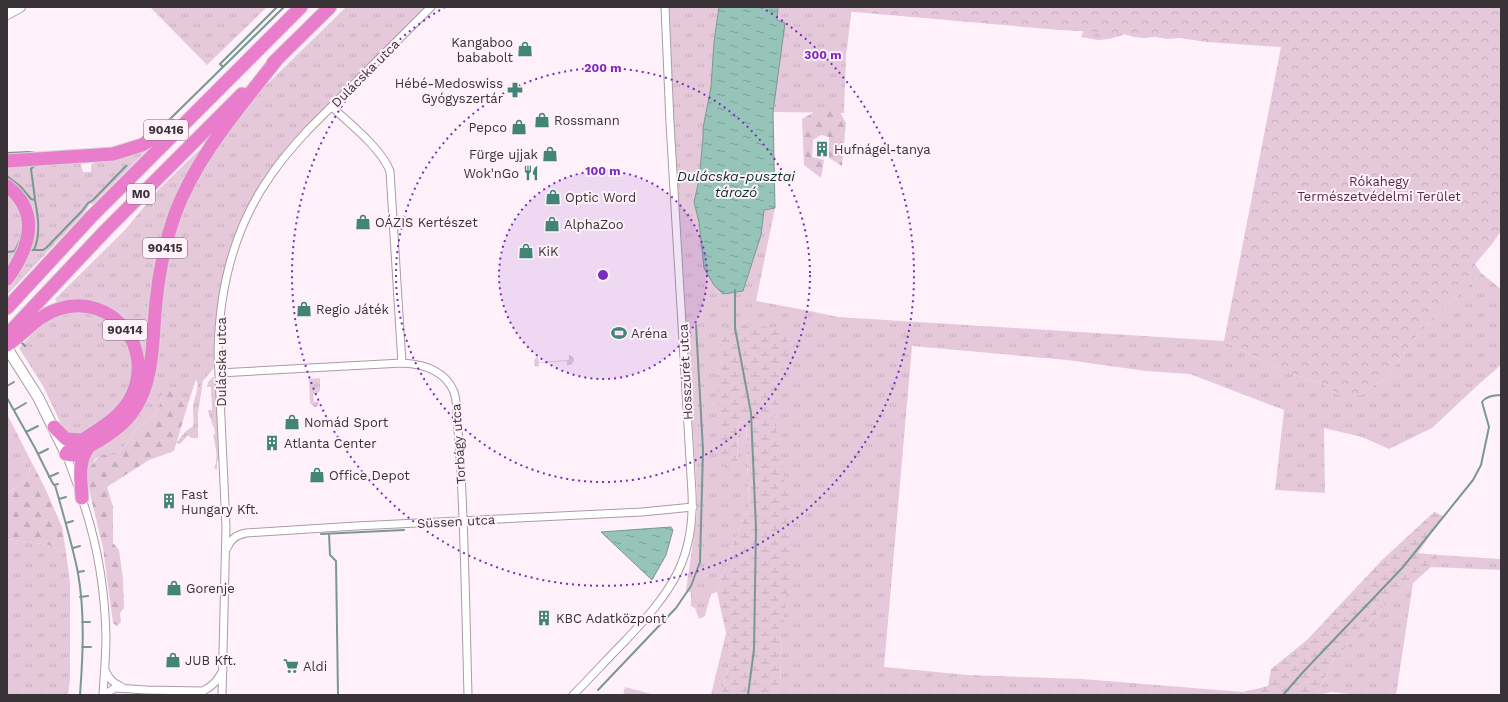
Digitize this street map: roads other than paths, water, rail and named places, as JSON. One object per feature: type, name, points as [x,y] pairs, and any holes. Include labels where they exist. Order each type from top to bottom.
[{"type":"highway","name":"M0","points":[[7,308],[91,217],[301,7]]},
{"type":"highway","name":"M0","points":[[7,335],[106,230],[330,7]]},
{"type":"highway","name":"90415","points":[[66,454],[76,455],[86,443],[123,424],[132,414],[147,383],[159,276],[170,229],[184,192],[197,167],[214,140],[278,58]]},
{"type":"highway","name":"90416","points":[[7,161],[98,156],[114,154],[142,145],[176,124],[233,75]]},
{"type":"highway","points":[[7,186],[13,190],[24,205],[28,215],[29,227],[25,248],[7,279]]},
{"type":"highway","name":"90414","points":[[7,345],[44,316],[58,309],[88,306],[118,321],[132,340],[138,362],[135,388],[126,405],[118,414],[86,443]]},
{"type":"highway","points":[[54,427],[66,439],[86,443]]},
{"type":"highway","name":"90415","points":[[82,498],[81,462],[86,443]]},
{"type":"street","points":[[7,14],[20,7]]},
{"type":"street","name":"Dulácska utca","points":[[222,695],[224,668],[226,550],[225,475],[218,332],[222,302],[234,249],[254,202],[271,175],[308,130],[431,7]]},
{"type":"street","name":"Hosszúrét utca","points":[[573,695],[651,613],[667,593],[683,562],[687,548],[693,507],[670,123],[665,7]]},
{"type":"street","points":[[332,107],[379,152],[390,171],[402,363]]},
{"type":"street","points":[[7,348],[38,397],[54,427],[66,454],[82,498],[93,537],[103,600],[106,638],[104,695]]},
{"type":"street","name":"Torbágy utca","points":[[219,373],[402,363],[417,364],[439,373],[447,381],[454,392],[457,408],[463,521],[468,695]]},
{"type":"street","name":"Süssen utca","points":[[226,550],[233,538],[239,534],[246,533],[642,512],[693,507]]},
{"type":"street","points":[[203,691],[211,687],[218,679],[224,668]]},
{"type":"street","points":[[104,670],[114,684],[123,688]]},
{"type":"street","points":[[104,695],[115,688],[203,691],[212,695]]},
{"type":"water","name":"Dulácska-pusztai tározó","points":[[719,7],[778,7],[777,20],[785,23],[773,112],[775,208],[764,210],[761,235],[743,291],[723,294],[714,285],[704,268],[699,222],[694,202],[699,180],[703,128],[711,87],[714,42]]},
{"type":"water","points":[[671,527],[673,530],[666,555],[652,580],[601,532]]},
{"type":"waterway","points":[[223,67],[220,64],[277,7]]},
{"type":"waterway","points":[[167,122],[284,7]]},
{"type":"waterway","points":[[7,153],[36,153]]},
{"type":"waterway","points":[[35,165],[31,169],[35,199]]},
{"type":"waterway","points":[[31,250],[43,250],[46,248],[88,203],[93,200],[126,166]]},
{"type":"waterway","points":[[7,176],[20,186],[31,199],[35,200],[38,219],[38,238],[34,250]]},
{"type":"waterway","points":[[15,251],[20,240]]},
{"type":"waterway","points":[[7,252],[16,251]]},
{"type":"waterway","points":[[735,290],[735,328],[751,413],[756,528],[754,649],[748,695]]},
{"type":"waterway","points":[[598,690],[676,608],[691,586],[700,562],[703,450],[696,325]]},
{"type":"waterway","points":[[20,341],[25,346]]},
{"type":"waterway","points":[[7,386],[14,382]]},
{"type":"waterway","points":[[1283,695],[1403,567],[1473,480],[1481,465],[1489,427],[1482,402],[1488,397],[1501,395]]},
{"type":"waterway","points":[[7,398],[52,482],[54,485],[58,484]]},
{"type":"waterway","points":[[14,410],[26,403]]},
{"type":"waterway","points":[[26,432],[38,426]]},
{"type":"waterway","points":[[38,454],[48,449]]},
{"type":"waterway","points":[[49,477],[58,473]]},
{"type":"waterway","points":[[55,485],[73,551],[82,603],[83,634],[80,695]]},
{"type":"waterway","points":[[59,499],[66,497]]},
{"type":"waterway","points":[[66,523],[73,521]]},
{"type":"waterway","points":[[321,534],[404,530]]},
{"type":"waterway","points":[[329,534],[330,555],[336,561],[338,695]]},
{"type":"waterway","points":[[73,548],[80,546]]},
{"type":"waterway","points":[[78,572],[84,571]]},
{"type":"waterway","points":[[80,597],[88,596]]},
{"type":"waterway","points":[[82,622],[90,622]]},
{"type":"waterway","points":[[82,647],[91,647]]},
{"type":"place","name":"Kangaboo bababolt","points":[[525,49]]},
{"type":"place","name":"Hébé-Medoswiss Gyógyszertár","points":[[515,90]]},
{"type":"place","name":"Rossmann","points":[[542,120]]},
{"type":"place","name":"Pepco","points":[[519,127]]},
{"type":"place","name":"Hufnágel-tanya","points":[[822,149]]},
{"type":"place","name":"Fürge ujjak","points":[[550,154]]},
{"type":"place","name":"Wok'nGo","points":[[531,173]]},
{"type":"place","name":"Optic Word","points":[[553,197]]},
{"type":"place","name":"OÁZIS Kertészet","points":[[363,222]]},
{"type":"place","name":"AlphaZoo","points":[[552,224]]},
{"type":"place","name":"KiK","points":[[526,251]]},
{"type":"place","name":"Regio Játék","points":[[304,309]]},
{"type":"place","name":"Aréna","points":[[619,333]]},
{"type":"place","name":"Nomád Sport","points":[[292,422]]},
{"type":"place","name":"Atlanta Center","points":[[272,443]]},
{"type":"place","name":"Office Depot","points":[[317,475]]},
{"type":"place","name":"Fast Hungary Kft.","points":[[169,501]]},
{"type":"place","name":"Gorenje","points":[[174,588]]},
{"type":"place","name":"KBC Adatközpont","points":[[544,618]]},
{"type":"place","name":"JUB Kft.","points":[[173,660]]},
{"type":"place","name":"Aldi","points":[[291,666]]},
{"type":"park label","name":"Rókahegy Természetvédelmi Terület","points":[[1379,188]]}]
